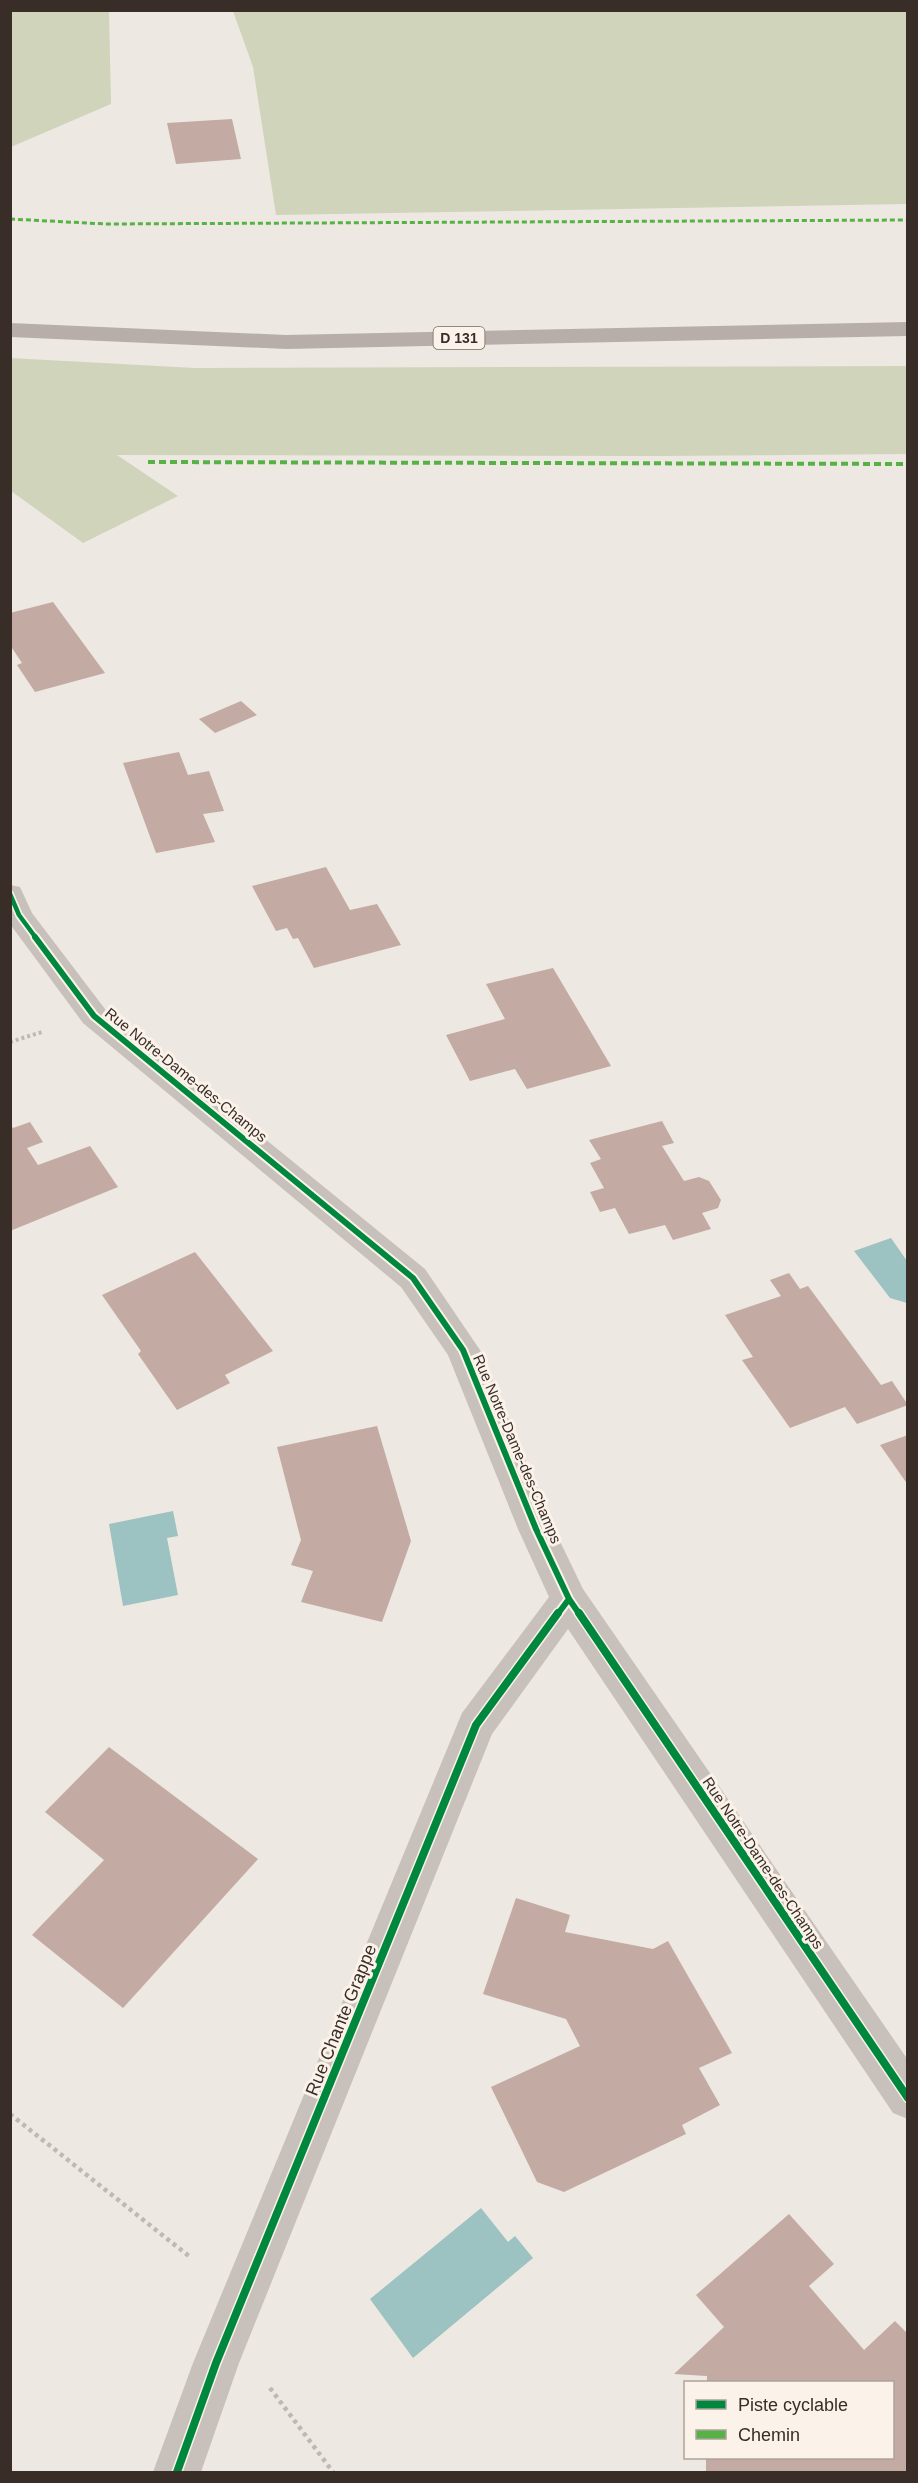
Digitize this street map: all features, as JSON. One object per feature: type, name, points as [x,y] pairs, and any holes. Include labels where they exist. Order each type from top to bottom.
[{"type":"main road","name":"D 131","points":[[10,330],[286,342],[908,329]]},
{"type":"street","name":"Rue Notre-Dame-des-Champs","points":[[10,894],[19,915],[94,1016],[413,1278],[463,1350],[536,1529],[569,1599],[908,2098]]},
{"type":"street","name":"Rue Chante Grappe","points":[[177,2472],[216,2362],[476,1725],[569,1599]]},
{"type":"path","points":[[10,2114],[190,2257]]},
{"type":"path","points":[[264,2380],[333,2472]]},
{"type":"green space","points":[[11,10],[109,11],[111,104],[11,147]]},
{"type":"green space","points":[[233,11],[907,11],[907,204],[276,215],[253,67]]},
{"type":"green space","points":[[10,358],[195,368],[907,366],[907,454],[117,455],[178,496],[83,543],[11,491]]},
{"type":"water","points":[[891,1238],[907,1261],[907,1303],[890,1298],[854,1251]]},
{"type":"water","points":[[173,1511],[178,1536],[167,1538],[178,1595],[123,1606],[109,1524]]},
{"type":"water","points":[[481,2208],[508,2242],[515,2236],[533,2258],[413,2358],[370,2299]]},
{"type":"building","points":[[232,119],[241,159],[176,164],[167,123]]},
{"type":"building","points":[[53,602],[105,673],[35,692],[17,665],[22,663],[10,645],[10,613]]},
{"type":"building","points":[[241,701],[257,715],[215,733],[199,719]]},
{"type":"building","points":[[179,752],[188,775],[209,771],[224,811],[203,814],[215,842],[156,853],[123,763]]},
{"type":"building","points":[[326,867],[350,910],[377,904],[401,945],[314,968],[298,938],[293,939],[287,928],[276,931],[252,886]]},
{"type":"building","points":[[553,968],[611,1066],[527,1089],[515,1069],[470,1081],[446,1035],[505,1019],[486,984]]},
{"type":"building","points":[[662,1121],[674,1143],[662,1146],[684,1181],[699,1177],[709,1181],[721,1200],[718,1208],[702,1213],[711,1229],[673,1240],[665,1225],[629,1234],[615,1208],[600,1212],[590,1192],[604,1188],[590,1163],[601,1159],[589,1140]]},
{"type":"building","points":[[30,1122],[43,1142],[27,1148],[38,1165],[90,1146],[118,1187],[10,1231],[10,1124],[13,1128]]},
{"type":"building","points":[[195,1252],[273,1351],[225,1375],[230,1383],[177,1410],[138,1354],[141,1351],[102,1295]]},
{"type":"building","points":[[789,1273],[800,1289],[808,1286],[881,1385],[892,1381],[908,1405],[857,1424],[845,1407],[790,1428],[742,1360],[753,1357],[725,1315],[781,1296],[770,1280]]},
{"type":"building","points":[[377,1426],[411,1541],[382,1622],[301,1602],[313,1571],[291,1565],[301,1540],[277,1447]]},
{"type":"building","points":[[908,1435],[908,1485],[880,1445]]},
{"type":"building","points":[[109,1747],[258,1859],[123,2008],[32,1935],[104,1860],[45,1812]]},
{"type":"building","points":[[516,1898],[570,1915],[565,1932],[653,1949],[668,1941],[732,2053],[699,2068],[720,2105],[682,2125],[686,2134],[564,2192],[537,2182],[491,2087],[580,2046],[566,2019],[483,1994]]},
{"type":"building","points":[[789,2214],[834,2264],[809,2286],[864,2350],[895,2321],[908,2334],[908,2472],[706,2472],[706,2459],[894,2459],[894,2381],[707,2381],[707,2376],[674,2374],[724,2327],[696,2295]]},
{"type":"marked path","points":[[10,219],[106,224],[908,220]]},
{"type":"marked path","points":[[148,462],[908,464]]},
{"type":"cycle path","points":[[10,894],[19,915],[94,1016],[413,1278],[463,1350],[536,1529],[569,1599],[908,2098]]},
{"type":"cycle path","points":[[177,2472],[216,2363],[476,1725],[569,1599]]}]
